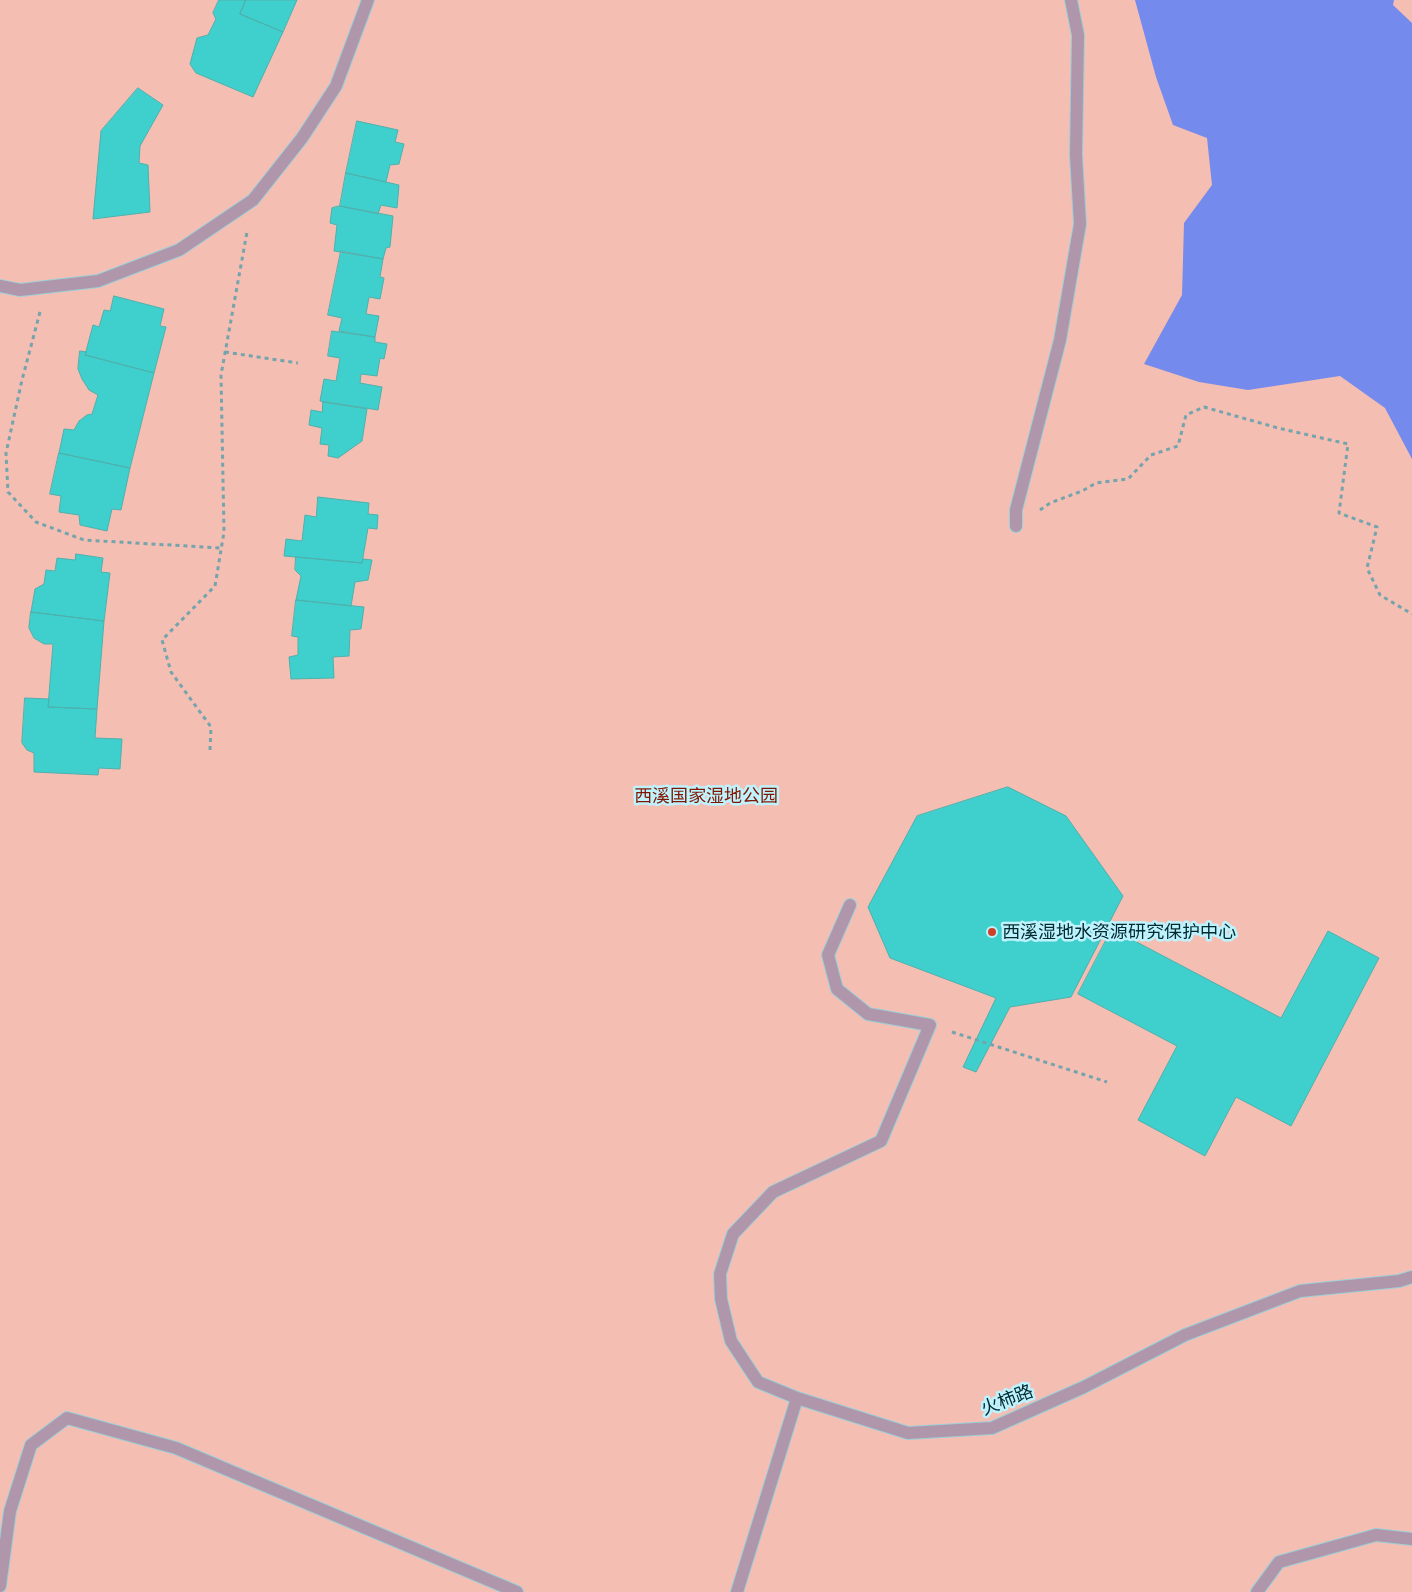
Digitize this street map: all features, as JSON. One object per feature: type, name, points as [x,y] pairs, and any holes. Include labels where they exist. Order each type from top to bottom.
[{"type":"lane","points":[[0,286],[20,290],[98,281],[178,250],[253,200],[302,138],[336,86],[368,0]]},
{"type":"lane","points":[[1016,526],[1016,510],[1060,340],[1080,224],[1076,155],[1078,35],[1071,0]]},
{"type":"lane","points":[[850,905],[828,954],[837,989],[868,1014],[930,1025]]},
{"type":"lane","name":"火柿路","points":[[930,1025],[881,1140],[836,1164],[773,1192],[733,1234],[720,1274],[721,1299],[731,1341],[758,1382],[797,1398],[908,1433],[992,1428],[1084,1387],[1185,1335],[1300,1291],[1399,1281],[1412,1277]]},
{"type":"lane","points":[[736,1592],[797,1398]]},
{"type":"lane","points":[[0,1586],[10,1511],[31,1445],[67,1418],[176,1448],[517,1592]]},
{"type":"lane","points":[[1257,1592],[1279,1562],[1376,1535],[1412,1539]]},
{"type":"path","points":[[210,750],[211,727],[170,672],[162,640],[215,586],[224,532],[221,375],[253,200]]},
{"type":"path","points":[[47,287],[22,380],[6,453],[8,492],[36,522],[84,540],[221,548]]},
{"type":"path","points":[[226,352],[298,363]]},
{"type":"path","points":[[1016,526],[1050,503],[1082,491],[1096,483],[1128,479],[1151,455],[1178,446],[1186,415],[1204,406],[1278,428],[1348,444],[1339,514],[1377,527],[1367,568],[1380,595],[1412,614]]},
{"type":"path","points":[[930,1025],[1107,1082]]},
{"type":"green space","name":"西溪国家湿地公园","points":[[0,0],[1412,0],[1412,1592],[0,1592]]},
{"type":"water","points":[[1135,0],[1394,0],[1393,5],[1412,23],[1412,459],[1385,408],[1340,376],[1248,390],[1199,382],[1144,364],[1182,295],[1184,223],[1212,185],[1207,138],[1173,125],[1156,77]]},
{"type":"building","points":[[219,0],[246,0],[240,14],[283,32],[253,97],[196,73],[190,64],[197,38],[208,35],[216,19],[213,13]]},
{"type":"building","points":[[246,0],[297,0],[283,32],[240,14]]},
{"type":"building","points":[[138,88],[163,105],[140,146],[139,163],[148,165],[150,212],[93,219],[101,131]]},
{"type":"building","points":[[357,121],[398,130],[395,142],[404,144],[399,164],[390,165],[386,182],[346,173]]},
{"type":"building","points":[[346,173],[399,185],[397,208],[381,205],[378,214],[340,206]]},
{"type":"building","points":[[340,206],[393,216],[390,247],[386,248],[383,259],[334,251],[337,225],[330,223],[332,208]]},
{"type":"building","points":[[341,251],[383,259],[380,277],[384,278],[380,299],[369,297],[366,314],[379,316],[375,337],[339,331],[342,318],[328,315]]},
{"type":"building","points":[[114,296],[164,309],[160,326],[166,327],[154,373],[85,355],[93,325],[99,327],[104,310],[110,311]]},
{"type":"building","points":[[332,331],[375,337],[375,342],[387,344],[384,359],[380,358],[377,376],[361,374],[360,383],[382,387],[378,410],[320,401],[324,379],[336,381],[340,358],[328,356]]},
{"type":"building","points":[[80,351],[87,352],[85,355],[154,373],[130,468],[59,453],[64,429],[74,430],[79,421],[92,414],[98,395],[89,390],[82,379],[78,369]]},
{"type":"building","points":[[323,402],[367,409],[362,441],[338,458],[328,456],[329,445],[320,444],[322,428],[309,425],[311,410],[322,412]]},
{"type":"building","points":[[59,453],[130,468],[121,510],[112,509],[107,531],[80,525],[79,515],[59,512],[61,496],[50,494]]},
{"type":"building","points":[[318,497],[369,503],[368,514],[378,515],[377,529],[368,528],[362,563],[284,556],[286,539],[302,541],[305,515],[316,517]]},
{"type":"building","points":[[76,554],[103,558],[101,572],[110,573],[104,621],[31,612],[35,589],[44,584],[46,570],[55,571],[57,558],[75,560]]},
{"type":"building","points":[[296,557],[362,563],[363,559],[372,560],[368,580],[355,582],[351,606],[296,600],[301,576],[295,570]]},
{"type":"building","points":[[296,600],[364,607],[361,629],[350,630],[349,656],[333,657],[334,678],[291,679],[289,657],[298,655],[298,637],[292,636]]},
{"type":"building","points":[[31,612],[104,621],[97,709],[48,707],[53,644],[44,644],[34,638],[29,628]]},
{"type":"building","points":[[25,698],[49,699],[48,707],[97,709],[95,738],[122,739],[120,769],[99,768],[98,775],[34,772],[34,753],[27,750],[22,743]]},
{"type":"building","name":"西溪湿地水资源研究保护中心","points":[[1008,787],[1066,816],[1123,896],[1071,997],[1010,1007],[976,1072],[963,1067],[996,998],[890,958],[868,907],[917,816]]},
{"type":"building","points":[[1112,929],[1281,1018],[1328,931],[1379,958],[1291,1126],[1236,1097],[1205,1156],[1138,1120],[1177,1046],[1078,994]]},
{"type":"place","name":"西溪湿地水资源研究保护中心","points":[[992,932]]}]
